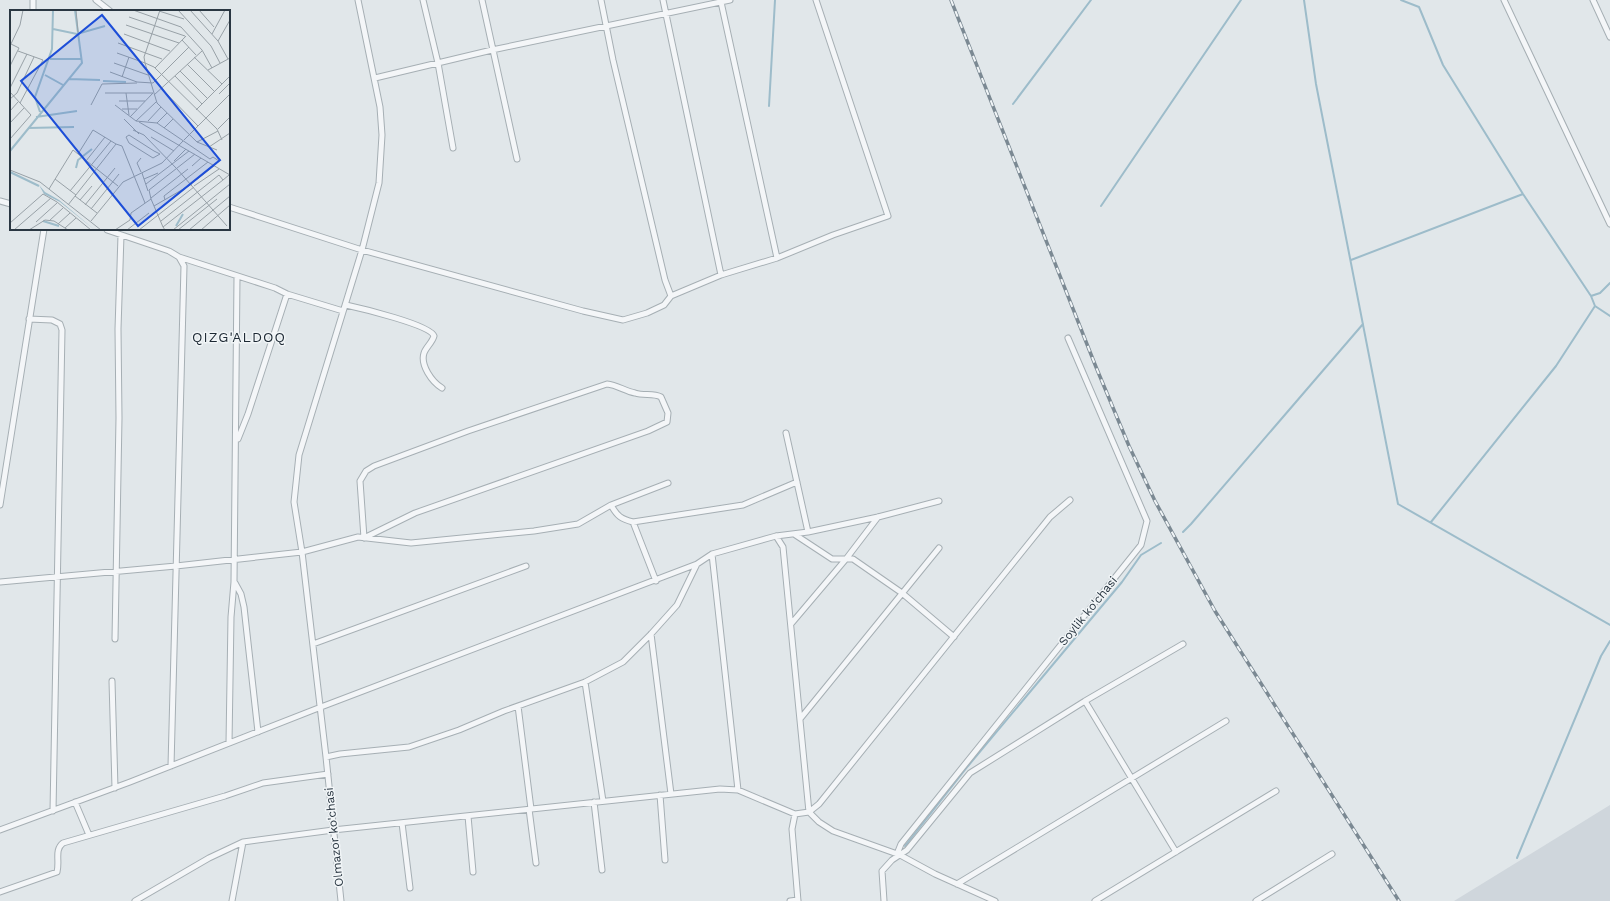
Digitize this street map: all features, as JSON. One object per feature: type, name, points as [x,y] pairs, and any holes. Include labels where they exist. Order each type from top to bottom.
[{"type":"street","points":[[32,10],[33,0]]},
{"type":"street","points":[[96,0],[109,10]]},
{"type":"street","name":"Olmazor ko'chasi","points":[[341,901],[321,707],[302,552],[294,502],[299,455],[346,305],[379,183],[382,135],[380,107],[358,0]]},
{"type":"street","points":[[424,0],[438,63],[454,148]]},
{"type":"street","points":[[482,0],[517,159]]},
{"type":"street","points":[[601,0],[615,68],[664,280],[671,296]]},
{"type":"street","points":[[663,0],[721,275]]},
{"type":"street","points":[[375,78],[492,50],[730,0]]},
{"type":"street","points":[[230,207],[362,250],[583,311],[623,320],[647,313],[664,305],[671,296],[721,275],[777,258],[833,235],[888,216],[816,0]]},
{"type":"street","points":[[1504,0],[1610,224]]},
{"type":"street","points":[[1593,0],[1610,37]]},
{"type":"street","points":[[721,2],[777,258]]},
{"type":"street","points":[[0,201],[10,204]]},
{"type":"street","points":[[0,505],[44,230]]},
{"type":"street","points":[[108,230],[169,251],[179,257],[237,277],[275,288],[287,294],[343,311]]},
{"type":"street","points":[[115,640],[119,418],[118,329],[121,235]]},
{"type":"street","points":[[171,766],[184,266],[179,257]]},
{"type":"street","points":[[229,744],[231,617],[234,582],[237,277]]},
{"type":"street","points":[[236,444],[248,414],[287,294]]},
{"type":"street","points":[[346,305],[406,321],[431,332],[434,336],[424,351],[424,358],[429,375],[435,383],[442,388]]},
{"type":"street","points":[[29,319],[56,322],[60,324],[62,330],[53,811]]},
{"type":"street","name":"Soylik ko'chasi","points":[[898,854],[900,844],[964,767],[1141,545],[1147,521],[1068,338]]},
{"type":"street","points":[[607,384],[615,385],[637,394],[656,394],[661,397],[665,404],[668,413],[667,422],[661,426],[416,512],[364,538],[360,481],[366,471],[374,466],[468,431],[607,384]]},
{"type":"street","points":[[786,433],[808,532]]},
{"type":"street","points":[[611,505],[616,513],[624,520],[633,522],[743,505],[797,482]]},
{"type":"street","points":[[0,582],[117,572],[302,552],[358,537],[411,543],[534,531],[578,524],[611,505],[668,483]]},
{"type":"street","points":[[135,901],[143,898],[209,858],[243,842],[333,830],[720,789],[738,790],[795,814],[809,812],[820,804],[1050,517],[1070,500]]},
{"type":"street","points":[[0,830],[115,788],[321,707],[656,581],[697,564],[712,554],[776,536],[808,532],[878,517],[939,501]]},
{"type":"street","points":[[791,624],[846,559],[878,517]]},
{"type":"street","points":[[633,522],[656,581]]},
{"type":"street","points":[[794,534],[832,559],[853,559],[902,593],[954,637]]},
{"type":"street","points":[[776,536],[783,547],[809,812],[819,822],[833,831],[898,854],[935,874],[994,901]]},
{"type":"street","points":[[800,719],[939,548]]},
{"type":"street","points":[[712,554],[738,790]]},
{"type":"street","points":[[326,757],[340,754],[409,748],[585,682],[624,662],[677,605],[697,564]]},
{"type":"street","points":[[313,644],[526,566]]},
{"type":"street","points":[[234,582],[241,594],[244,607],[258,732]]},
{"type":"street","points":[[651,634],[671,794]]},
{"type":"street","points":[[884,901],[882,871],[898,854],[907,850],[970,773],[1085,700],[1183,644]]},
{"type":"street","points":[[112,681],[115,788]]},
{"type":"street","points":[[585,682],[603,801]]},
{"type":"street","points":[[1085,700],[1176,852]]},
{"type":"street","points":[[518,706],[536,863]]},
{"type":"street","points":[[957,884],[1226,721]]},
{"type":"street","points":[[964,767],[970,773]]},
{"type":"street","points":[[0,892],[57,872],[58,849],[63,843],[225,796],[263,783],[328,774]]},
{"type":"street","points":[[1095,901],[1276,791]]},
{"type":"street","points":[[660,795],[665,860]]},
{"type":"street","points":[[75,802],[89,835]]},
{"type":"street","points":[[594,802],[602,870]]},
{"type":"street","points":[[790,901],[798,901],[792,829],[795,814]]},
{"type":"street","points":[[468,816],[473,872]]},
{"type":"street","points":[[402,823],[410,888]]},
{"type":"street","points":[[232,901],[243,842]]},
{"type":"street","points":[[1256,901],[1332,854]]},
{"type":"shaded area","points":[[1610,805],[1610,901],[1454,901]]},
{"type":"waterway","points":[[769,106],[775,0]]},
{"type":"waterway","points":[[1013,104],[1091,0]]},
{"type":"waterway","points":[[1101,206],[1241,0]]},
{"type":"waterway","points":[[1304,0],[1316,84],[1398,504],[1610,625]]},
{"type":"waterway","points":[[1401,0],[1419,7],[1443,65],[1523,194],[1591,296],[1595,306],[1610,316]]},
{"type":"waterway","points":[[1351,260],[1523,194]]},
{"type":"waterway","points":[[1591,296],[1600,293],[1610,283]]},
{"type":"waterway","points":[[1431,522],[1556,366],[1595,306]]},
{"type":"waterway","points":[[1183,532],[1363,324]]},
{"type":"waterway","points":[[905,846],[968,766],[1122,582],[1141,555],[1161,543]]},
{"type":"waterway","points":[[1517,858],[1601,656],[1610,641]]},
{"type":"railway","points":[[951,0],[1096,367],[1129,446],[1155,501],[1215,611],[1399,901]]},
{"type":"district","name":"QIZG'ALDOQ","points":[[239,337]]}]
